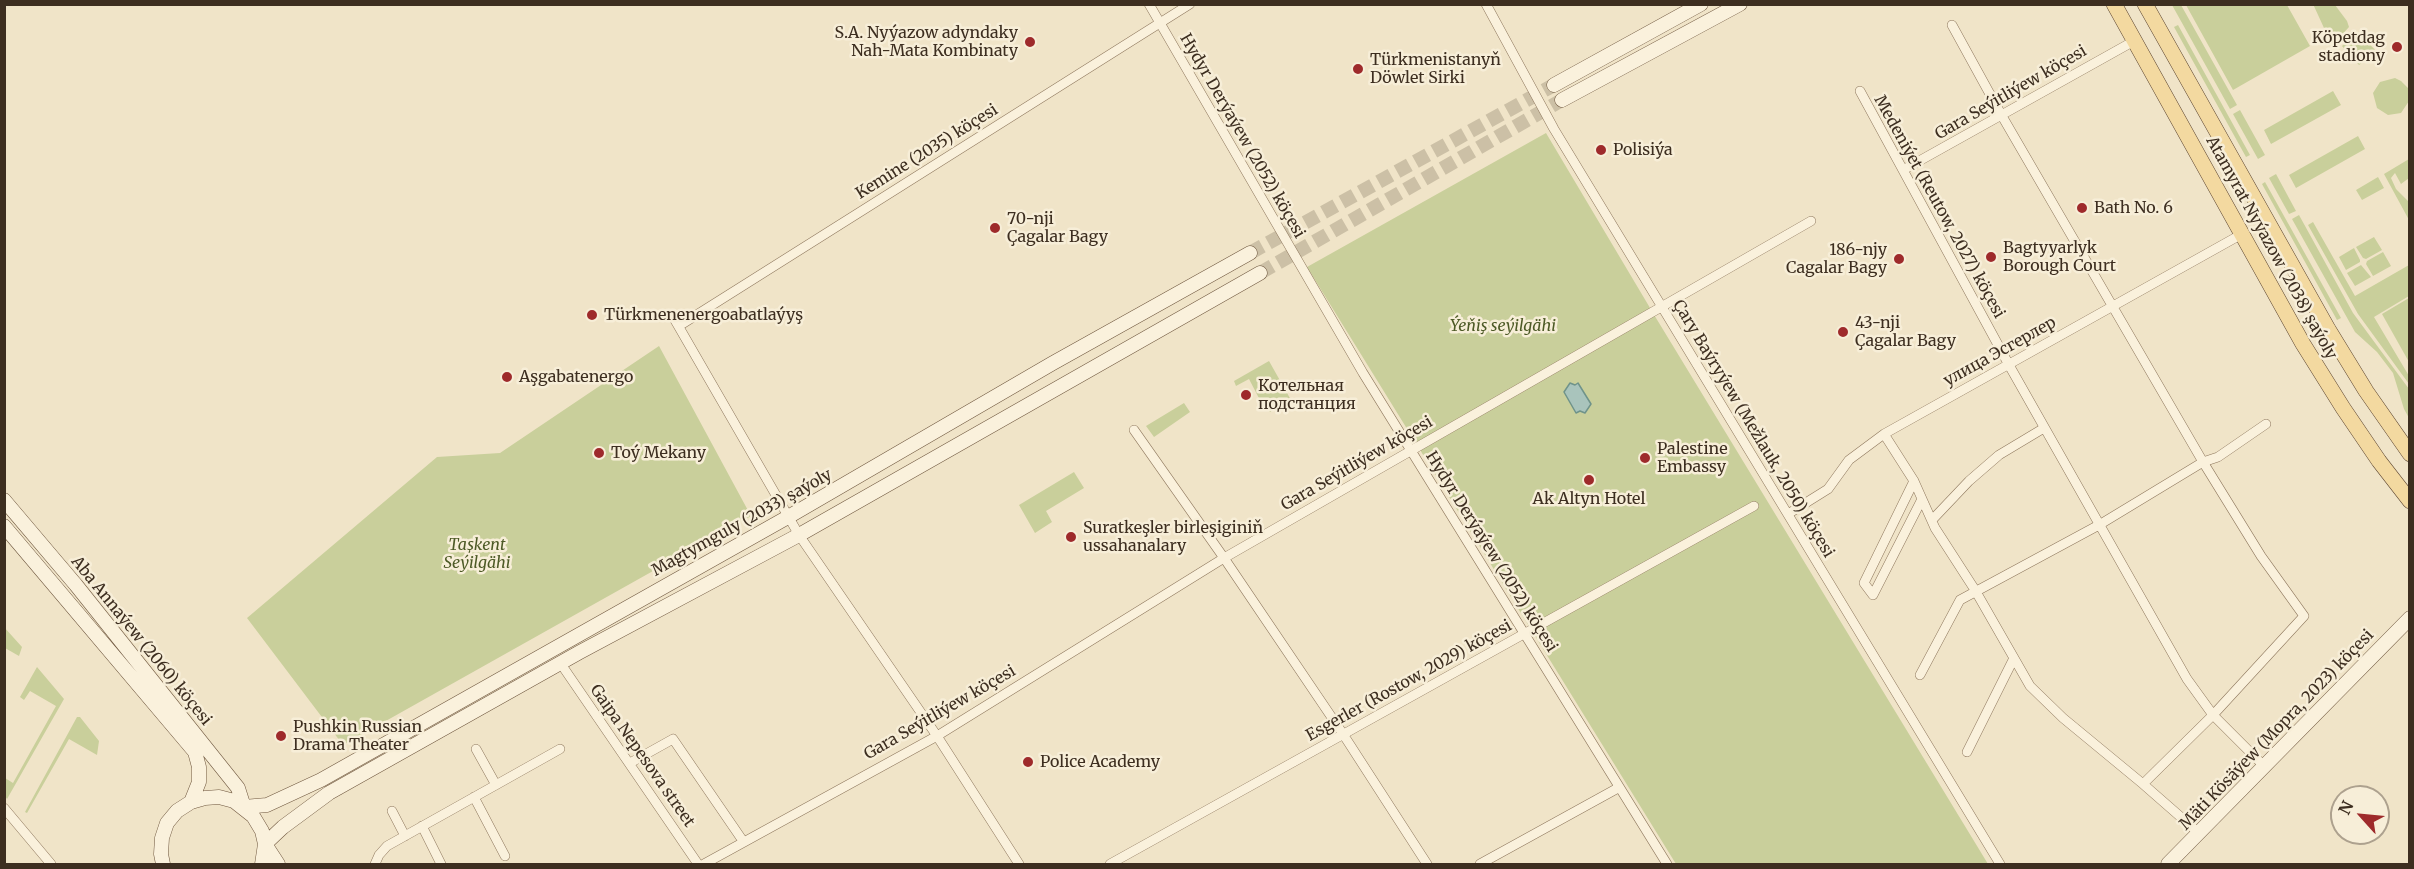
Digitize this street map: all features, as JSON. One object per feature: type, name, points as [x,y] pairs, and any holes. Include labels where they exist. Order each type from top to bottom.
[{"type":"main road","points":[[1554,85],[1701,4]]},
{"type":"main road","points":[[1562,100],[1740,4]]},
{"type":"main road","name":"Atamyrat Nyýazow (2038) şaýoly","points":[[2114,4],[2303,344],[2343,408],[2409,501]]},
{"type":"main road","name":"Atamyrat Nyýazow (2038) şaýoly","points":[[2145,4],[2328,329],[2366,391],[2409,454]]},
{"type":"main road","name":"Magtymguly (2033) şaýoly","points":[[244,807],[267,805],[321,780],[1250,253]]},
{"type":"main road","points":[[262,864],[265,844],[283,826],[329,793],[799,535],[1260,273]]},
{"type":"main road","name":"Aba Annaýew (2060) köçesi","points":[[4,500],[76,585],[237,788],[244,807],[262,831],[265,844]]},
{"type":"main road","name":"Aba Annaýew (2060) köçesi","points":[[4,526],[195,752],[200,782],[191,802]]},
{"type":"main road","name":"Mäti Kösäýew (Mopra, 2023) köçesi","points":[[2168,864],[2409,618]]},
{"type":"main road","points":[[163,864],[162,838],[168,823],[177,811],[191,802],[219,797],[244,807]]},
{"type":"main road","points":[[265,844],[278,864]]},
{"type":"street","name":"Hydyr Derýaýew (2052) köçesi","points":[[1149,4],[1301,270],[1410,451],[1666,864]]},
{"type":"street","name":"Kemine (2035) köçesi","points":[[679,326],[1190,4]]},
{"type":"street","name":"Çary Baýryýew (Mežlauk, 2050) köçesi","points":[[1486,4],[1554,129],[2000,864]]},
{"type":"street","points":[[1952,25],[2002,116],[2203,462],[2261,556],[2304,616],[2212,715],[2143,784]]},
{"type":"street","name":"Gara Seýitliýew köçesi","points":[[1903,170],[2134,41]]},
{"type":"street","name":"Medeniýet (Reutow, 2027) köçesi","points":[[1860,91],[2008,365],[2187,679],[2212,715],[2264,766]]},
{"type":"street","name":"Gara Seýitliýew köçesi","points":[[704,864],[937,736],[1224,558],[1811,221]]},
{"type":"street","name":"улица Эсгерлер","points":[[1788,514],[1828,489],[1849,460],[1884,434],[2242,234]]},
{"type":"street","points":[[672,315],[799,535],[937,736],[1019,864]]},
{"type":"street","points":[[1920,675],[1960,600],[2099,525],[2203,462],[2218,457],[2266,424]]},
{"type":"street","points":[[1932,520],[1969,481],[1999,455],[2044,428]]},
{"type":"street","points":[[1134,430],[1343,734],[1427,864]]},
{"type":"street","points":[[1884,434],[1914,481],[1932,520],[2030,686],[2046,704],[2199,833]]},
{"type":"street","points":[[1914,481],[1864,583],[1873,595],[1922,499]]},
{"type":"street","name":"Esgerler (Rostow, 2029) köçesi","points":[[1110,864],[1754,506]]},
{"type":"street","points":[[1967,752],[2014,658]]},
{"type":"street","name":"Gaipa Nepesova street","points":[[561,664],[698,864]]},
{"type":"street","points":[[630,763],[673,739],[743,841]]},
{"type":"street","points":[[476,749],[496,785]]},
{"type":"street","points":[[375,864],[387,846],[560,749]]},
{"type":"street","points":[[1480,864],[1618,788]]},
{"type":"street","points":[[474,797],[505,856]]},
{"type":"street","points":[[4,808],[51,864]]},
{"type":"street","points":[[392,811],[405,836]]},
{"type":"street","points":[[422,826],[441,864]]},
{"type":"green space","points":[[2313,4],[2335,5],[2347,21],[2349,27],[2338,39],[2334,39],[2324,28]]},
{"type":"green space","points":[[2172,5],[2181,5],[2237,105],[2230,109]]},
{"type":"green space","points":[[2186,5],[2287,5],[2310,46],[2233,90]]},
{"type":"green space","points":[[2178,25],[2250,155],[2246,157],[2174,27]]},
{"type":"green space","points":[[2358,32],[2377,52],[2359,65],[2342,46]]},
{"type":"green space","points":[[2395,78],[2408,88],[2409,101],[2401,113],[2388,115],[2377,108],[2373,93],[2380,82]]},
{"type":"green space","points":[[2333,91],[2341,105],[2271,144],[2264,130]]},
{"type":"green space","points":[[2240,110],[2265,155],[2258,159],[2233,114]]},
{"type":"green space","name":"Ýeňiş seýilgähi","points":[[1546,133],[1988,864],[1676,864],[1307,267]]},
{"type":"green space","points":[[2358,136],[2365,149],[2296,188],[2289,175]]},
{"type":"green space","points":[[2409,159],[2409,178],[2401,184],[2395,173],[2391,178],[2396,189],[2409,202],[2409,220],[2384,174]]},
{"type":"green space","points":[[2276,174],[2296,211],[2289,214],[2269,178]]},
{"type":"green space","points":[[2378,177],[2384,188],[2362,200],[2356,190]]},
{"type":"green space","points":[[2265,182],[2341,318],[2337,320],[2262,184]]},
{"type":"green space","points":[[2299,215],[2353,313],[2409,389],[2409,418],[2393,373],[2377,352],[2355,332],[2292,219]]},
{"type":"green space","points":[[2313,222],[2355,296],[2409,265],[2409,296],[2374,317],[2409,376],[2409,384],[2358,314],[2308,225]]},
{"type":"green space","points":[[2374,237],[2382,250],[2366,259],[2363,258],[2356,247]]},
{"type":"green space","points":[[2354,248],[2360,262],[2346,270],[2339,257]]},
{"type":"green space","points":[[2383,252],[2391,266],[2373,276],[2366,264],[2367,261]]},
{"type":"green space","points":[[2361,265],[2371,277],[2355,286],[2347,273]]},
{"type":"green space","points":[[2409,298],[2409,362],[2382,314]]},
{"type":"green space","name":"Taşkent Seýilgähi","points":[[659,346],[751,516],[343,745],[247,618],[437,457],[500,453]]},
{"type":"green space","points":[[1269,361],[1291,400],[1270,412],[1265,403],[1262,404],[1249,379],[1236,386],[1234,381]]},
{"type":"green space","points":[[1184,403],[1190,412],[1154,437],[1146,426]]},
{"type":"green space","points":[[1074,472],[1084,488],[1046,511],[1052,522],[1035,533],[1019,505]]},
{"type":"green space","points":[[4,627],[22,647],[19,656],[5,648]]},
{"type":"green space","points":[[37,667],[64,699],[7,799],[5,778],[13,783],[56,706],[30,691],[24,700],[20,697]]},
{"type":"green space","points":[[77,717],[80,717],[99,741],[97,755],[69,739],[27,813],[25,812]]},
{"type":"water","points":[[1570,383],[1575,385],[1578,383],[1591,404],[1585,413],[1580,411],[1576,413],[1564,392]]},
{"type":"tunnel","points":[[1250,253],[1554,85]]},
{"type":"tunnel","points":[[1260,273],[1562,100]]},
{"type":"place","name":"S.A. Nyýazow adyndaky Nah-Mata Kombinaty","points":[[1030,42]]},
{"type":"place","name":"Köpetdag stadiony","points":[[2397,47]]},
{"type":"place","name":"Türkmenistanyň Döwlet Sirki","points":[[1358,69]]},
{"type":"place","name":"Polisiýa","points":[[1601,150]]},
{"type":"place","name":"Bath No. 6","points":[[2082,208]]},
{"type":"place","name":"70-nji Çagalar Bagy","points":[[995,228]]},
{"type":"place","name":"Bagtyyarlyk Borough Court","points":[[1991,257]]},
{"type":"place","name":"186-njy Cagalar Bagy","points":[[1899,259]]},
{"type":"place","name":"Türkmenenergoabatlaýyş","points":[[592,315]]},
{"type":"place","name":"43-nji Çagalar Bagy","points":[[1843,332]]},
{"type":"place","name":"Aşgabatenergo","points":[[507,377]]},
{"type":"place","name":"Котельная подстанция","points":[[1246,395]]},
{"type":"place","name":"Toý Mekany","points":[[599,453]]},
{"type":"place","name":"Palestine Embassy","points":[[1645,458]]},
{"type":"place","name":"Ak Altyn Hotel","points":[[1589,480]]},
{"type":"place","name":"Suratkeşler birleşiginiň ussahanalary","points":[[1071,537]]},
{"type":"place","name":"Pushkin Russian Drama Theater","points":[[281,736]]},
{"type":"place","name":"Police Academy","points":[[1028,762]]}]
